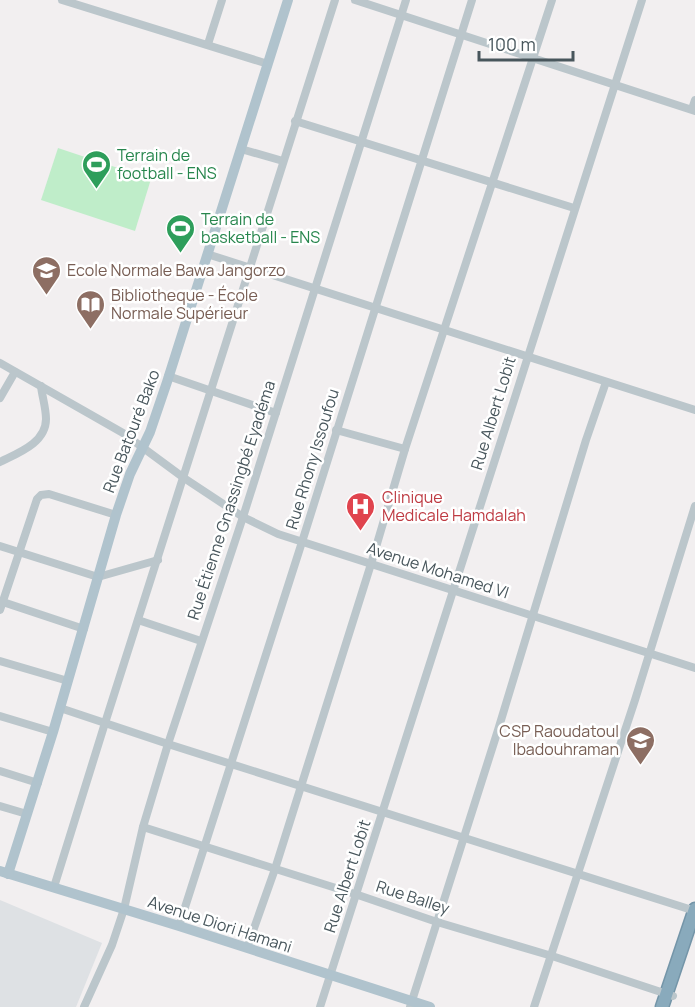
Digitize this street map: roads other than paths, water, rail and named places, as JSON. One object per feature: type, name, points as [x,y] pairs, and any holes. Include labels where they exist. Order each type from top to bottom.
[{"type":"highway","points":[[662,1007],[670,999],[695,910]]},
{"type":"highway","points":[[687,943],[695,928]]},
{"type":"main road","name":"Rue Batouré Bako","points":[[4,873],[38,783],[116,515],[130,474],[144,447],[168,376],[288,0]]},
{"type":"main road","name":"Avenue Diori Hamani","points":[[4,873],[331,974],[411,1004],[430,1007]]},
{"type":"street","points":[[62,0],[82,3],[268,64]]},
{"type":"street","points":[[208,44],[222,0]]},
{"type":"street","points":[[54,887],[335,0]]},
{"type":"street","points":[[355,0],[693,110],[695,100]]},
{"type":"street","name":"Rue Étienne Gnassingbé Eyadéma","points":[[84,1007],[112,945],[124,909],[143,827],[168,744],[243,517],[406,0]]},
{"type":"street","name":"Rue Rhony Issoufou","points":[[179,926],[472,0]]},
{"type":"street","points":[[248,948],[371,564],[405,448],[552,0]]},
{"type":"street","name":"Rue Albert Lobit","points":[[320,1007],[384,812],[526,356],[642,0]]},
{"type":"street","points":[[295,121],[574,208]]},
{"type":"street","points":[[241,149],[283,161]]},
{"type":"street","points":[[207,254],[694,409]]},
{"type":"street","name":"Avenue Mohamed VI","points":[[0,363],[144,447],[184,478],[243,517],[278,534],[695,668]]},
{"type":"street","points":[[0,398],[15,372]]},
{"type":"street","points":[[168,376],[276,413]]},
{"type":"street","points":[[411,1004],[606,382]]},
{"type":"street","points":[[0,462],[34,444],[44,429],[46,419],[41,386]]},
{"type":"street","points":[[336,430],[405,448]]},
{"type":"street","points":[[84,629],[1,605],[37,499],[41,495],[49,494],[116,515]]},
{"type":"street","points":[[534,1007],[695,506]]},
{"type":"street","points":[[0,546],[98,577],[158,560]]},
{"type":"street","points":[[138,620],[201,641]]},
{"type":"street","points":[[0,661],[68,681]]},
{"type":"street","points":[[60,708],[695,910]]},
{"type":"street","points":[[0,716],[53,732]]},
{"type":"street","points":[[0,771],[38,783]]},
{"type":"street","points":[[0,806],[27,814]]},
{"type":"street","name":"Rue Balley","points":[[143,827],[358,894],[437,922],[552,956],[670,999]]},
{"type":"place","name":"Terrain de football - ENS","points":[[96,190]]},
{"type":"place","name":"Terrain de basketball - ENS","points":[[180,254]]},
{"type":"place","name":"Ecole Normale Bawa Jangorzo","points":[[46,296]]},
{"type":"place","name":"Bibliotheque - École Normale Supérieur","points":[[90,330]]},
{"type":"place","name":"Clinique Medicale Hamdalah","points":[[361,532]]},
{"type":"place","name":"CSP Raoudatoul Ibadouhraman","points":[[640,766]]}]
